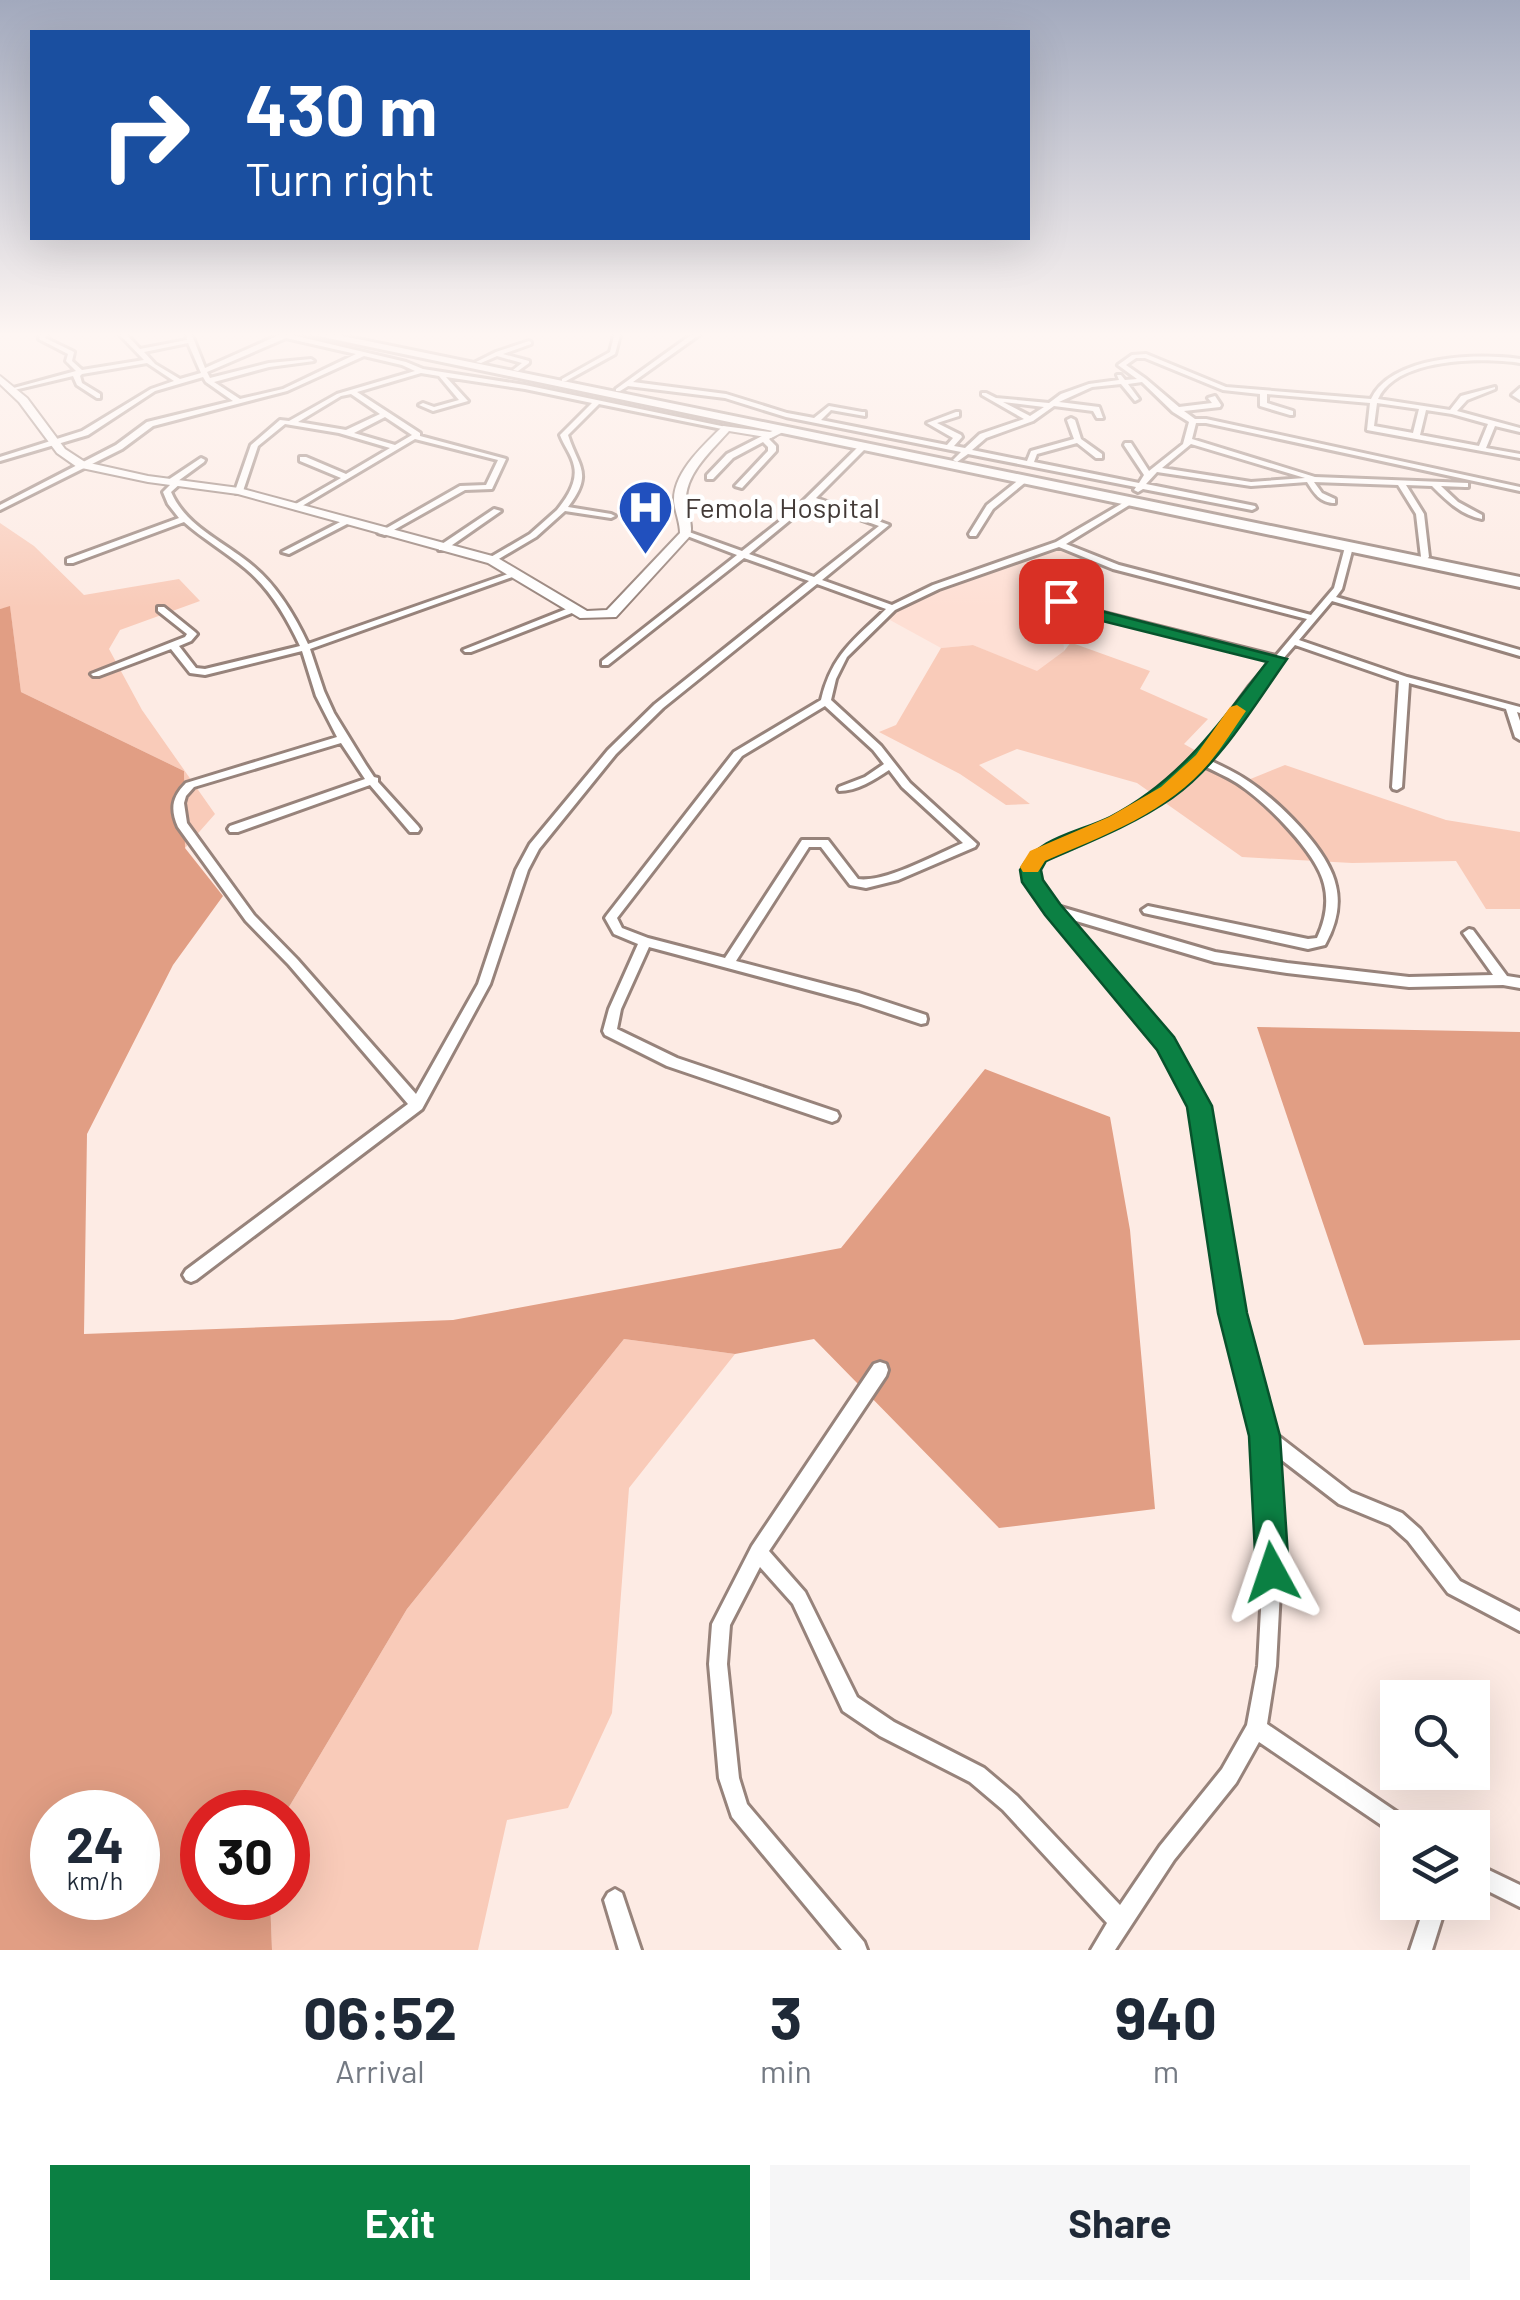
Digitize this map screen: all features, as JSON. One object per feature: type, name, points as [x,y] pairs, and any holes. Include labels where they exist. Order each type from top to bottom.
[{"type":"highway","points":[[760,426],[1022,481],[1134,495],[1520,579]]},
{"type":"highway","points":[[765,426],[958,452],[1349,547],[1520,579]]},
{"type":"street","points":[[41,426],[80,465],[239,491],[492,560],[574,609],[597,617],[611,614],[686,534]]},
{"type":"street","points":[[0,459],[98,426]]},
{"type":"street","points":[[0,508],[118,447],[148,426]]},
{"type":"street","points":[[239,491],[257,442],[275,426]]},
{"type":"street","points":[[313,426],[394,447]]},
{"type":"street","points":[[347,432],[360,426]]},
{"type":"street","points":[[382,533],[463,488],[490,487],[502,459],[414,437],[400,426]]},
{"type":"street","points":[[492,560],[532,538],[561,508],[579,479],[576,460],[564,436],[574,426]]},
{"type":"street","points":[[717,426],[790,426]]},
{"type":"street","points":[[843,426],[1029,465],[1134,495],[1252,508]]},
{"type":"street","points":[[937,426],[958,437],[958,452]]},
{"type":"street","points":[[958,452],[983,436],[1012,426]]},
{"type":"street","points":[[1073,426],[1078,440],[1098,456]]},
{"type":"street","points":[[921,1019],[729,962],[645,942],[618,931],[611,918],[738,754],[826,701],[831,678],[843,656],[892,608],[936,587],[1058,544],[1134,495],[1148,475],[1160,470],[1190,441],[1192,426]]},
{"type":"street","points":[[1236,426],[1498,486]]},
{"type":"street","points":[[1370,426],[1520,456]]},
{"type":"street","points":[[1416,436],[1418,426]]},
{"type":"street","points":[[1482,448],[1491,426]]},
{"type":"street","points":[[686,534],[680,501],[688,474],[727,428]]},
{"type":"street","points":[[710,477],[730,456],[776,429]]},
{"type":"street","points":[[739,486],[772,452],[776,429]]},
{"type":"street","points":[[297,508],[414,437]]},
{"type":"street","points":[[1029,465],[1034,453],[1078,440]]},
{"type":"street","points":[[1190,441],[1314,480]]},
{"type":"street","points":[[1128,445],[1148,475]]},
{"type":"street","points":[[605,663],[810,499],[862,448]]},
{"type":"street","points":[[303,458],[346,477]]},
{"type":"street","points":[[201,460],[174,483],[167,492],[168,498],[186,518],[260,575],[306,648],[322,697],[345,738],[386,802],[414,829]]},
{"type":"street","points":[[1160,470],[1251,484],[1314,480],[1520,489]]},
{"type":"street","points":[[1314,480],[1319,495],[1332,502]]},
{"type":"street","points":[[972,534],[990,508],[1022,481]]},
{"type":"street","points":[[1400,482],[1420,514],[1425,557]]},
{"type":"street","points":[[1433,483],[1462,509],[1479,517]]},
{"type":"street","points":[[191,1275],[417,1106],[484,984],[522,870],[534,847],[612,752],[659,706],[885,524],[810,499]]},
{"type":"street","points":[[561,508],[611,516]]},
{"type":"street","points":[[442,548],[498,511]]},
{"type":"street","points":[[70,561],[186,518]]},
{"type":"street","points":[[286,552],[346,522]]},
{"type":"street","points":[[686,534],[892,608]]},
{"type":"street","points":[[1058,544],[1116,567],[1313,618]]},
{"type":"street","points":[[1103,1949],[1167,1853],[1230,1776],[1256,1728],[1267,1666],[1272,1572],[1265,1436],[1232,1313],[1199,1106],[1165,1044],[1053,910],[1033,882],[1030,870],[1038,856],[1116,822],[1168,792],[1201,760],[1278,659],[1338,589],[1349,547]]},
{"type":"street","points":[[175,647],[198,673],[306,648],[404,617],[514,575]]},
{"type":"street","points":[[1062,597],[1064,606],[1278,659]]},
{"type":"street","points":[[1331,598],[1520,653]]},
{"type":"street","points":[[96,674],[175,647],[192,634],[160,609]]},
{"type":"street","points":[[468,650],[574,609]]},
{"type":"street","points":[[1296,642],[1404,680],[1516,709],[1520,737]]},
{"type":"street","points":[[1397,788],[1404,680]]},
{"type":"street","points":[[729,962],[806,843],[824,843],[854,882],[866,884],[894,877],[970,846],[970,840],[906,785],[826,701]]},
{"type":"street","points":[[345,738],[190,785],[178,799],[176,809],[182,824],[250,918],[417,1106]]},
{"type":"street","points":[[1148,910],[1308,944],[1321,942],[1329,928],[1329,883],[1316,858],[1255,790],[1201,760]]},
{"type":"street","points":[[843,789],[870,779],[890,764]]},
{"type":"street","points":[[234,829],[374,780]]},
{"type":"street","points":[[1053,910],[1215,956],[1302,971],[1410,982],[1520,983]]},
{"type":"street","points":[[1469,933],[1503,980]]},
{"type":"street","points":[[645,942],[614,1010],[610,1031],[672,1062],[832,1116]]},
{"type":"street","points":[[856,1950],[739,1810],[729,1778],[718,1664],[721,1624],[758,1552],[880,1370]]},
{"type":"street","points":[[1265,1436],[1345,1498],[1368,1511],[1396,1519],[1414,1535],[1454,1588],[1520,1622]]},
{"type":"street","points":[[758,1552],[781,1573],[798,1598],[850,1704],[887,1729],[977,1775],[1010,1803],[1121,1922]]},
{"type":"street","points":[[1256,1728],[1380,1813]]},
{"type":"street","points":[[1490,1881],[1520,1896]]},
{"type":"street","points":[[616,1900],[630,1950]]},
{"type":"street","points":[[1421,1950],[1431,1920]]},
{"type":"shaded area","points":[[1110,508],[1121,510],[1070,537],[1065,544],[1094,558],[1138,571],[1095,563],[1060,597],[1064,651],[1037,672],[973,645],[941,648],[890,620],[885,604],[1043,549],[1089,526]]},
{"type":"shaded area","points":[[0,523],[34,546],[84,595],[179,579],[200,601],[120,630],[109,649],[142,710],[215,814],[185,848],[184,771],[21,692],[10,607],[0,609]]},
{"type":"shaded area","points":[[10,606],[21,692],[184,771],[185,848],[223,896],[173,965],[87,1134],[84,1334],[453,1320],[841,1248],[985,1069],[1110,1117],[1130,1230],[1155,1509],[999,1528],[814,1339],[735,1354],[624,1339],[407,1609],[299,1790],[180,1790],[180,1920],[271,1920],[272,1950],[0,1950],[0,609]]},
{"type":"shaded area","points":[[1083,627],[1075,644],[1150,671],[1140,689],[1208,719],[1184,744],[1248,780],[1285,765],[1446,820],[1520,832],[1520,909],[1486,909],[1456,861],[1352,863],[1242,857],[1137,783],[1017,749],[979,765],[1030,804],[1006,805],[960,774],[879,732],[896,725],[941,648],[973,645],[1037,671],[1064,651]]},
{"type":"shaded area","points":[[1257,1027],[1520,1032],[1520,1340],[1364,1345]]},
{"type":"shaded area","points":[[624,1339],[735,1354],[629,1488],[612,1713],[568,1808],[507,1820],[478,1950],[272,1950],[271,1920],[310,1920],[310,1790],[299,1790],[407,1609]]},
{"type":"slow traffic","points":[[1031,867],[1038,856],[1116,822],[1168,792],[1202,760],[1237,711]]},
{"type":"place","name":"Femola Hospital","points":[[646,557]]},
{"type":"route","points":[[1061,601],[1064,606],[1124,623],[1278,659],[1202,760],[1168,792],[1116,822],[1038,856],[1030,870],[1033,882],[1053,910],[1165,1044],[1199,1106],[1232,1313],[1265,1436],[1272,1572]]}]
